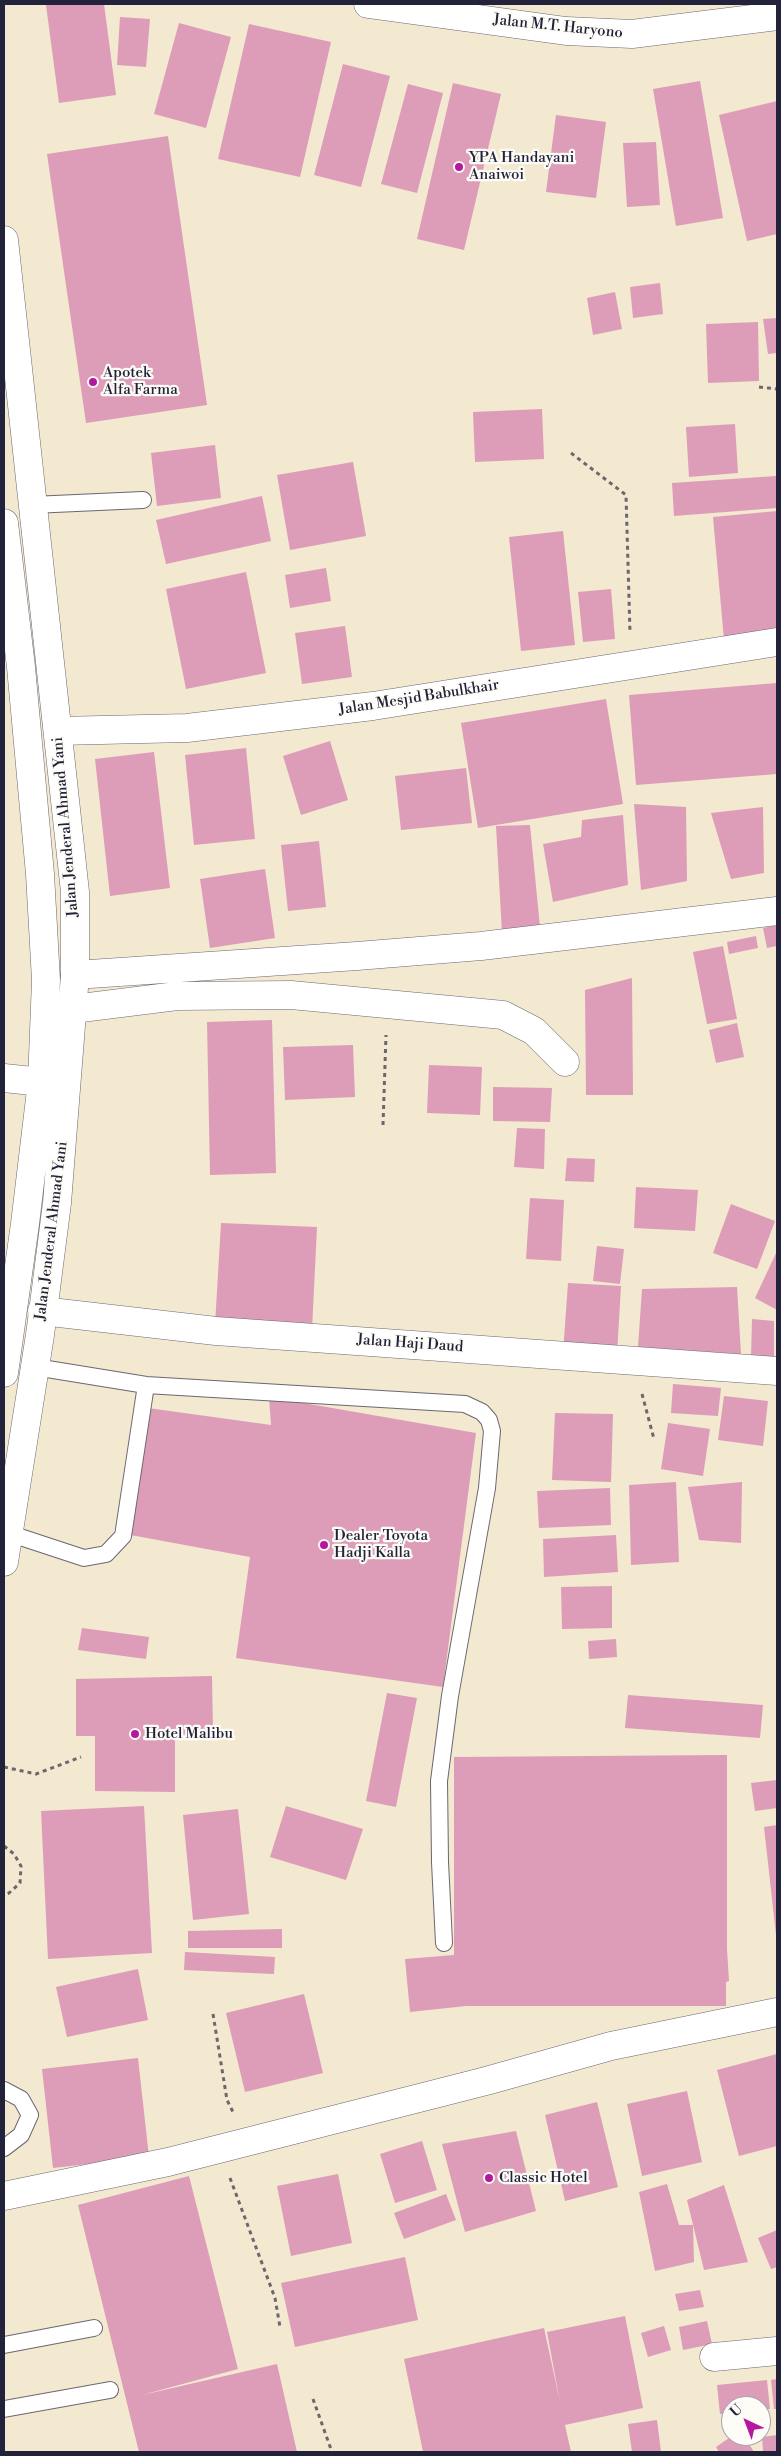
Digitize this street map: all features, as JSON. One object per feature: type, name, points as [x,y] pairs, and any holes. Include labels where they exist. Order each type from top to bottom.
[{"type":"main road","name":"Jalan M.T. Haryono","points":[[368,4],[566,31],[632,34],[777,16]]},
{"type":"main road","name":"Jalan Jenderal Ahmad Yani","points":[[4,240],[74,892],[75,974],[57,1203],[35,1367],[15,1408],[8,1533],[4,1562]]},
{"type":"main road","name":"Jalan Jenderal Ahmad Yani","points":[[4,523],[21,667],[40,874],[46,980],[42,1082],[26,1224],[4,1373]]},
{"type":"main road","name":"Jalan Mesjid Babulkhair","points":[[58,731],[187,728],[373,706],[777,642]]},
{"type":"main road","points":[[75,974],[481,946],[777,910]]},
{"type":"main road","points":[[73,1009],[177,996],[290,995],[503,1015],[534,1031],[564,1062]]},
{"type":"main road","points":[[4,1078],[42,1082]]},
{"type":"main road","name":"Jalan Haji Daud","points":[[42,1311],[216,1331],[457,1346],[634,1362],[777,1371]]},
{"type":"main road","points":[[4,2196],[219,2150],[486,2081],[611,2046],[777,2012]]},
{"type":"main road","points":[[714,2357],[777,2351]]},
{"type":"lane","points":[[32,505],[143,500]]},
{"type":"lane","points":[[35,1367],[146,1385],[465,1404],[482,1412],[489,1420],[492,1431],[487,1488],[450,1696],[439,1781],[444,1943]]},
{"type":"lane","points":[[8,1533],[84,1558],[106,1554],[123,1536],[146,1385]]},
{"type":"lane","points":[[4,2090],[21,2099],[30,2115],[21,2135],[4,2148]]},
{"type":"lane","points":[[4,2344],[94,2328]]},
{"type":"lane","points":[[4,2409],[110,2390]]},
{"type":"path","points":[[758,387],[777,389]]},
{"type":"path","points":[[571,453],[626,495],[631,664]]},
{"type":"path","points":[[383,1125],[387,1005]]},
{"type":"path","points":[[634,1362],[654,1439]]},
{"type":"path","points":[[4,1766],[36,1774],[80,1757]]},
{"type":"path","points":[[4,1846],[14,1854],[21,1866],[20,1883],[4,1895]]},
{"type":"path","points":[[213,2014],[227,2100],[248,2142]]},
{"type":"path","points":[[219,2150],[274,2298],[280,2327]]},
{"type":"path","points":[[313,2399],[332,2452]]},
{"type":"building","points":[[104,4],[116,95],[59,103],[46,5]]},
{"type":"building","points":[[120,17],[150,19],[146,67],[117,65]]},
{"type":"building","points":[[179,23],[231,37],[206,128],[154,114]]},
{"type":"building","points":[[249,24],[331,42],[300,177],[218,159]]},
{"type":"building","points":[[343,64],[390,76],[361,187],[314,175]]},
{"type":"building","points":[[700,81],[723,218],[676,226],[653,89]]},
{"type":"building","name":"YPA Handayani Anaiwoi","points":[[453,83],[501,94],[464,250],[417,239]]},
{"type":"building","points":[[408,84],[443,93],[417,193],[381,184]]},
{"type":"building","points":[[777,101],[777,234],[747,241],[719,115]]},
{"type":"building","points":[[556,115],[606,122],[596,198],[546,192]]},
{"type":"building","points":[[168,136],[207,405],[86,423],[47,154]]},
{"type":"building","points":[[656,142],[660,205],[627,207],[623,143]]},
{"type":"building","points":[[660,283],[663,314],[633,318],[630,287]]},
{"type":"building","points":[[615,292],[622,329],[593,335],[587,298]]},
{"type":"building","points":[[777,318],[777,353],[768,354],[763,319]]},
{"type":"building","points":[[758,322],[759,381],[708,383],[706,324]]},
{"type":"building","points":[[542,409],[544,459],[475,462],[473,412]]},
{"type":"building","points":[[735,424],[738,473],[689,477],[686,427]]},
{"type":"building","points":[[215,445],[221,498],[157,506],[151,453]]},
{"type":"building","points":[[353,462],[366,536],[290,550],[277,475]]},
{"type":"building","points":[[776,476],[777,508],[674,516],[672,483]]},
{"type":"building","points":[[262,496],[271,541],[166,564],[156,520]]},
{"type":"building","points":[[777,511],[777,635],[724,640],[713,517]]},
{"type":"building","points":[[563,531],[575,645],[521,651],[509,537]]},
{"type":"building","points":[[326,568],[331,601],[290,608],[285,575]]},
{"type":"building","points":[[246,572],[266,673],[186,689],[166,589]]},
{"type":"building","points":[[611,589],[615,639],[583,642],[578,592]]},
{"type":"building","points":[[345,626],[352,677],[302,684],[295,633]]},
{"type":"building","points":[[777,683],[777,774],[636,785],[629,695]]},
{"type":"building","points":[[606,699],[623,804],[478,828],[461,723]]},
{"type":"building","points":[[330,741],[348,800],[301,815],[283,756]]},
{"type":"building","points":[[246,748],[255,839],[194,845],[185,755]]},
{"type":"building","points":[[154,752],[170,888],[110,896],[95,759]]},
{"type":"building","points":[[466,768],[472,823],[401,830],[395,776]]},
{"type":"building","points":[[634,804],[686,807],[687,881],[641,890]]},
{"type":"building","points":[[763,807],[764,873],[731,879],[711,813]]},
{"type":"building","points":[[623,815],[628,885],[553,902],[543,844],[581,837],[582,820]]},
{"type":"building","points":[[530,825],[540,927],[502,933],[496,826]]},
{"type":"building","points":[[319,841],[326,907],[288,911],[281,845]]},
{"type":"building","points":[[265,869],[275,938],[210,948],[200,879]]},
{"type":"building","points":[[777,925],[777,946],[767,948],[763,928]]},
{"type":"building","points":[[756,936],[758,948],[729,954],[727,942]]},
{"type":"building","points":[[723,946],[737,1019],[707,1024],[693,952]]},
{"type":"building","points":[[632,978],[633,1095],[586,1095],[585,990]]},
{"type":"building","points":[[272,1020],[276,1173],[210,1175],[207,1022]]},
{"type":"building","points":[[737,1023],[744,1057],[716,1063],[709,1030]]},
{"type":"building","points":[[353,1045],[355,1097],[285,1100],[283,1047]]},
{"type":"building","points":[[429,1065],[482,1067],[480,1115],[427,1113]]},
{"type":"building","points":[[493,1087],[552,1088],[550,1122],[493,1121]]},
{"type":"building","points":[[517,1128],[545,1129],[544,1169],[514,1167]]},
{"type":"building","points":[[567,1158],[595,1159],[594,1182],[565,1181]]},
{"type":"building","points":[[636,1187],[698,1190],[695,1231],[634,1228]]},
{"type":"building","points":[[530,1198],[564,1200],[561,1261],[526,1259]]},
{"type":"building","points":[[731,1204],[775,1221],[757,1269],[713,1253]]},
{"type":"building","points":[[221,1223],[317,1227],[312,1330],[215,1325]]},
{"type":"building","points":[[597,1246],[624,1249],[620,1284],[593,1281]]},
{"type":"building","points":[[777,1251],[777,1310],[755,1298]]},
{"type":"building","points":[[568,1283],[621,1286],[617,1355],[563,1353]]},
{"type":"building","points":[[737,1287],[741,1354],[638,1347],[642,1289]]},
{"type":"building","points":[[752,1319],[774,1321],[774,1364],[751,1357]]},
{"type":"building","points":[[673,1384],[721,1388],[718,1416],[671,1413]]},
{"type":"building","points":[[724,1396],[768,1401],[763,1446],[718,1440]]},
{"type":"building","name":"Dealer Toyota Hadji Kalla","points":[[269,1397],[476,1433],[443,1687],[236,1658],[250,1557],[125,1534],[148,1408],[271,1425]]},
{"type":"building","points":[[555,1413],[613,1414],[611,1482],[552,1480]]},
{"type":"building","points":[[668,1423],[710,1429],[703,1476],[661,1469]]},
{"type":"building","points":[[676,1482],[679,1562],[631,1565],[629,1485]]},
{"type":"building","points":[[742,1482],[741,1543],[699,1540],[688,1487]]},
{"type":"building","points":[[610,1488],[611,1525],[539,1528],[537,1491]]},
{"type":"building","points":[[616,1535],[618,1572],[544,1577],[543,1539]]},
{"type":"building","points":[[612,1586],[612,1628],[562,1629],[561,1587]]},
{"type":"building","points":[[82,1628],[149,1637],[146,1659],[78,1650]]},
{"type":"building","points":[[616,1639],[617,1657],[589,1659],[588,1641]]},
{"type":"building","name":"Hotel Malibu","points":[[212,1676],[213,1733],[175,1735],[175,1792],[95,1791],[95,1736],[76,1736],[76,1679]]},
{"type":"building","points":[[387,1693],[417,1698],[396,1807],[366,1801]]},
{"type":"building","points":[[628,1695],[763,1705],[760,1738],[625,1728]]},
{"type":"building","points":[[727,1755],[727,1949],[729,1981],[726,1982],[726,2006],[466,2006],[410,2012],[405,1959],[454,1955],[454,1757]]},
{"type":"building","points":[[777,1780],[777,1808],[755,1811],[751,1783]]},
{"type":"building","points":[[144,1806],[152,1953],[48,1959],[41,1811]]},
{"type":"building","points":[[286,1806],[363,1829],[346,1880],[270,1857]]},
{"type":"building","points":[[238,1809],[249,1914],[193,1920],[183,1815]]},
{"type":"building","points":[[777,1825],[777,1935],[776,1935],[764,1827]]},
{"type":"building","points":[[282,1929],[282,1948],[188,1948],[188,1931]]},
{"type":"building","points":[[185,1952],[275,1957],[274,1974],[184,1970]]},
{"type":"building","points":[[138,1969],[148,2020],[67,2037],[56,1987]]},
{"type":"building","points":[[304,1994],[323,2073],[245,2092],[226,2013]]},
{"type":"building","points":[[777,2054],[777,2146],[739,2156],[717,2070]]},
{"type":"building","points":[[138,2058],[149,2157],[53,2168],[42,2069]]},
{"type":"building","points":[[687,2091],[702,2162],[642,2176],[627,2104]]},
{"type":"building","points":[[597,2102],[618,2187],[565,2201],[545,2115]]},
{"type":"building","name":"Classic Hotel","points":[[516,2131],[536,2211],[465,2232],[442,2144]]},
{"type":"building","points":[[422,2141],[437,2190],[395,2203],[380,2154]]},
{"type":"building","points":[[338,2174],[352,2243],[291,2256],[277,2186]]},
{"type":"building","points":[[189,2176],[238,2369],[142,2395],[277,2364],[297,2452],[139,2452],[78,2205]]},
{"type":"building","points":[[667,2184],[679,2225],[693,2225],[694,2262],[655,2271],[639,2192]]},
{"type":"building","points":[[724,2185],[748,2262],[704,2270],[687,2200]]},
{"type":"building","points":[[446,2194],[456,2220],[404,2239],[394,2213]]},
{"type":"building","points":[[777,2230],[777,2267],[771,2269],[758,2238]]},
{"type":"building","points":[[405,2257],[418,2320],[295,2347],[281,2283]]},
{"type":"building","points":[[700,2290],[704,2307],[679,2311],[675,2294]]},
{"type":"building","points":[[625,2316],[643,2408],[565,2425],[571,2452],[423,2452],[404,2359],[544,2328],[560,2402],[547,2332]]},
{"type":"building","points":[[707,2321],[712,2344],[683,2350],[679,2327]]},
{"type":"building","points":[[664,2326],[671,2350],[648,2357],[641,2333]]},
{"type":"building","points":[[777,2379],[777,2409],[774,2409],[771,2380]]},
{"type":"building","points":[[767,2380],[769,2396],[721,2396],[720,2414],[717,2385]]},
{"type":"building","points":[[657,2420],[661,2452],[632,2452],[628,2424]]},
{"type":"building","points":[[777,2435],[777,2452],[763,2452],[763,2446],[771,2446],[771,2436]]},
{"type":"building","points":[[721,2444],[721,2446],[750,2446],[754,2452],[719,2452],[716,2447]]},
{"type":"place","name":"YPA Handayani Anaiwoi","points":[[459,167]]},
{"type":"place","name":"Apotek Alfa Farma","points":[[93,382]]},
{"type":"place","name":"Dealer Toyota Hadji Kalla","points":[[324,1545]]},
{"type":"place","name":"Hotel Malibu","points":[[135,1734]]},
{"type":"place","name":"Classic Hotel","points":[[489,2178]]}]
